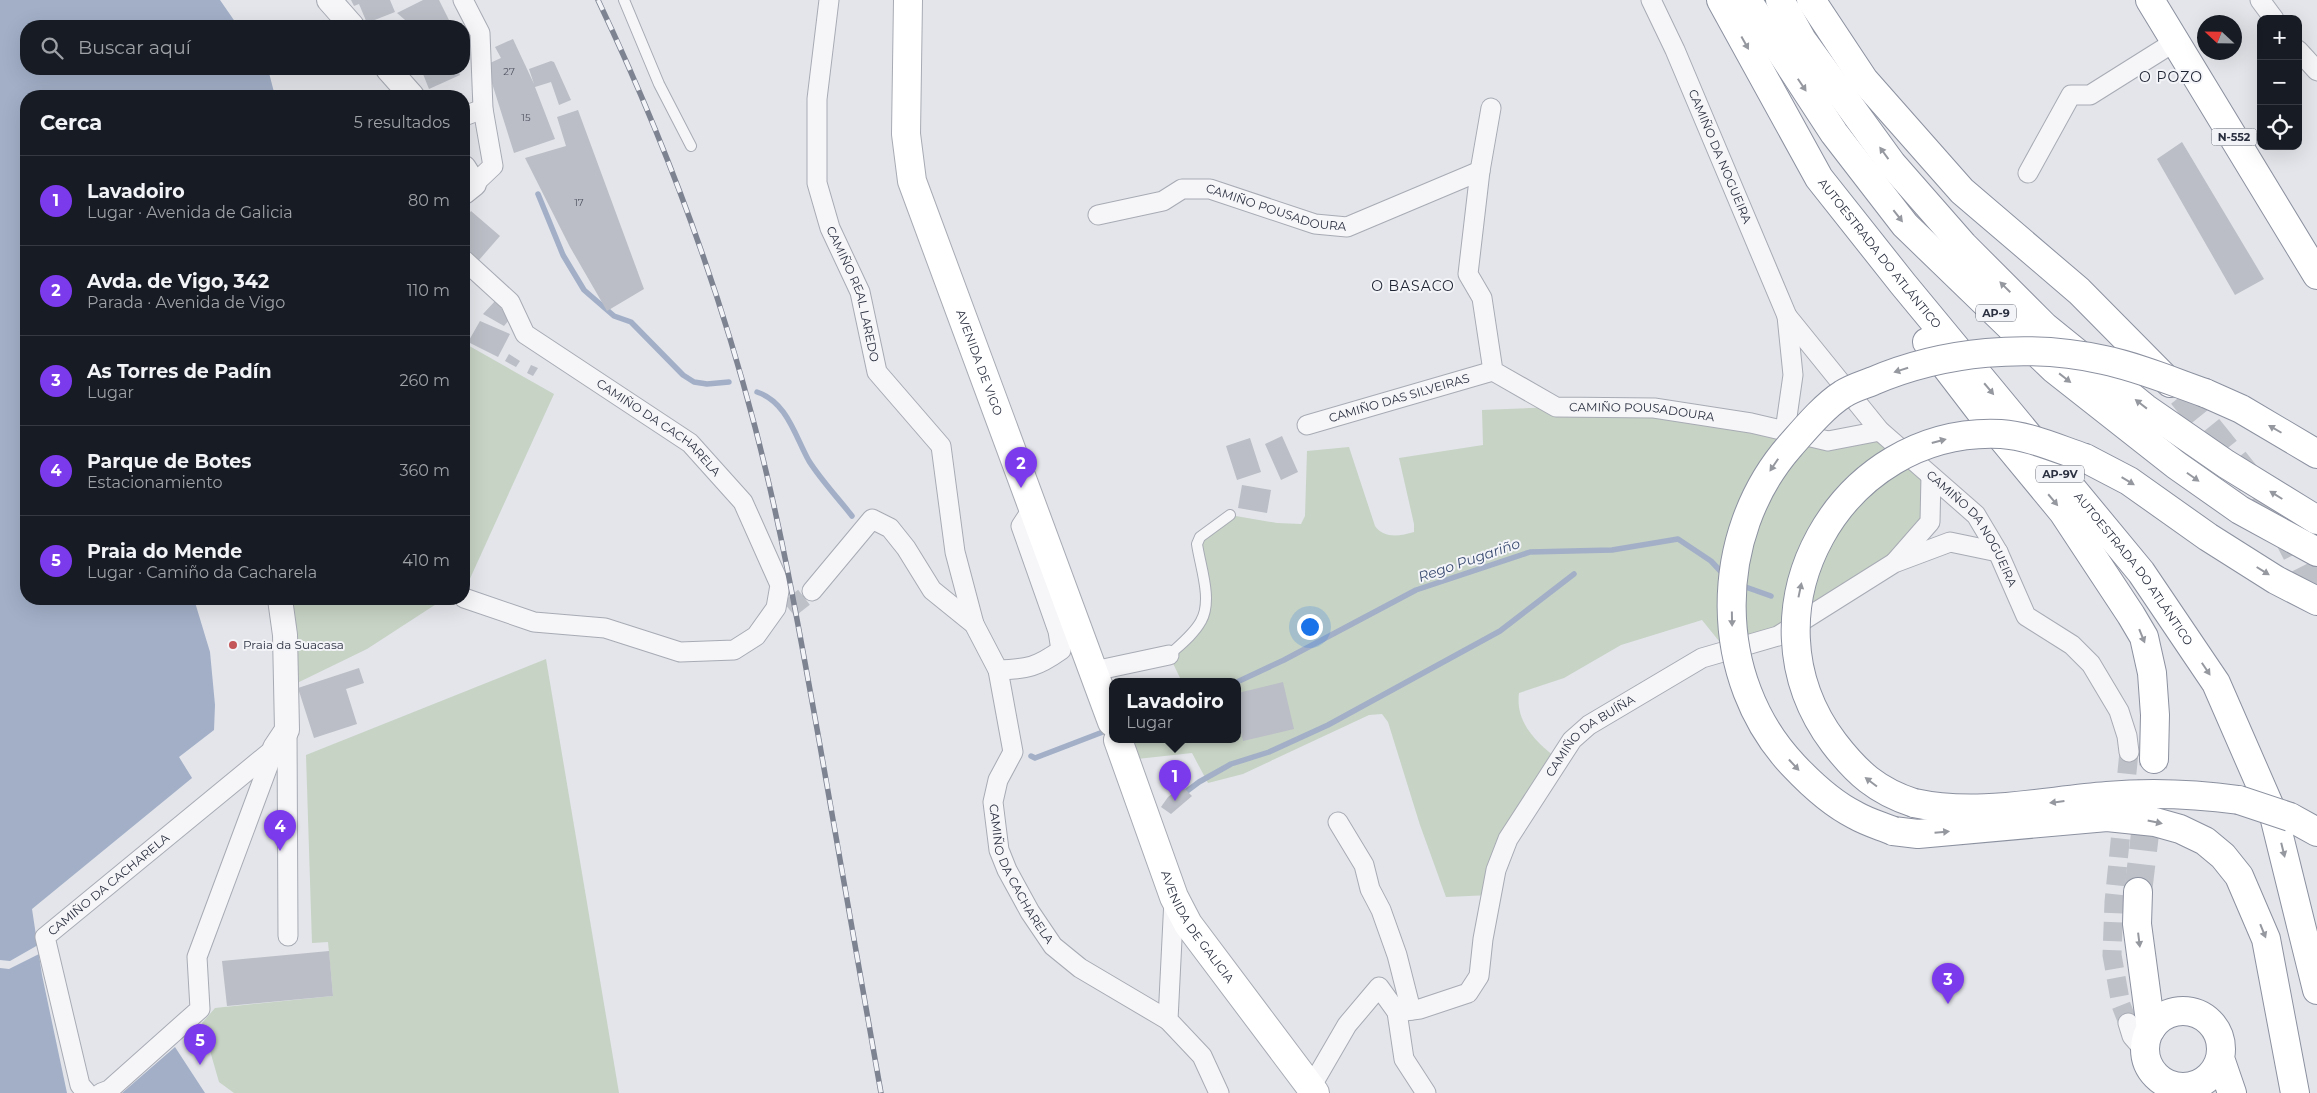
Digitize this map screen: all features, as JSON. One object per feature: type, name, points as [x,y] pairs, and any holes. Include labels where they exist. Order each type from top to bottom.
[{"type":"main road","name":"AVENIDA DE VIGO","points":[[908,0],[906,134],[912,181],[1109,713]]},
{"type":"main road","name":"AUTOESTRADA DO ATLÁNTICO","points":[[1721,0],[1819,178],[1903,284],[2141,572],[2216,684],[2274,816],[2317,990]]},
{"type":"main road","name":"AP-9","points":[[1747,0],[1834,133],[1905,225],[2054,369],[2184,471],[2240,510],[2317,552]]},
{"type":"main road","name":"AP-9","points":[[1780,0],[1802,40],[1892,164],[1963,245],[2045,327],[2145,408],[2226,464],[2317,520]]},
{"type":"main road","points":[[1811,0],[1864,80],[1962,191],[2079,291],[2193,394]]},
{"type":"main road","name":"N-552","points":[[2150,0],[2317,275]]},
{"type":"main road","points":[[1819,178],[1900,306],[1983,416],[2063,512],[2131,614],[2144,638],[2152,674],[2155,714],[2141,755]]},
{"type":"main road","points":[[2295,1093],[2266,939],[2238,876],[2223,856],[2205,841],[2180,829],[2155,822],[2106,817],[1918,834],[1893,832],[1854,815],[1822,791],[1794,766],[1758,717],[1736,658],[1732,621],[1733,577],[1741,534],[1757,496],[1774,464],[1807,426],[1843,394],[1902,368],[1952,358],[2017,351],[2057,353],[2111,362],[2145,371],[2193,394],[2241,410],[2317,454]]},
{"type":"main road","points":[[2317,601],[2276,580],[2208,537],[2129,481],[2085,458],[2025,438],[2002,434],[1956,437],[1907,452],[1883,466],[1848,497],[1810,554],[1796,605],[1795,636],[1802,678],[1825,730],[1863,776],[1893,796],[1939,808],[1975,809],[2114,795],[2174,793],[2239,800],[2290,817],[2317,832]]},
{"type":"main road","name":"AVENIDA DE GALICIA","points":[[1121,748],[1174,897],[1188,924],[1313,1090]]},
{"type":"main road","points":[[2138,892],[2137,924],[2152,1071],[2160,1079],[2184,1089],[2210,1076],[2220,1058]]},
{"type":"main road","points":[[2148,1038],[2158,1020],[2169,1014],[2180,1011],[2192,1012],[2203,1016],[2216,1029],[2221,1046],[2220,1058],[2232,1093]]},
{"type":"street","points":[[329,0],[347,20]]},
{"type":"street","points":[[463,0],[480,32],[483,109],[493,166],[470,179]]},
{"type":"street","name":"CAMIÑO REAL LAREDO","points":[[829,0],[817,99],[817,183],[830,228],[860,292],[877,372],[941,446],[955,552],[974,624]]},
{"type":"street","name":"CAMIÑO DA NOGUEIRA","points":[[1651,0],[1675,50],[1786,316],[1793,375],[1785,431]]},
{"type":"street","points":[[2260,0],[2271,15]]},
{"type":"street","points":[[2028,173],[2071,94],[2090,95],[2176,42]]},
{"type":"street","points":[[2302,54],[2317,71]]},
{"type":"street","points":[[393,75],[407,90]]},
{"type":"street","points":[[1490,108],[1480,171],[1468,274],[1482,298],[1493,371]]},
{"type":"street","points":[[470,114],[483,109]]},
{"type":"street","name":"CAMIÑO POUSADOURA","points":[[1098,215],[1163,201],[1182,189],[1210,189],[1315,224],[1347,227],[1480,171]]},
{"type":"street","name":"CAMIÑO DA CACHARELA","points":[[470,265],[510,302],[525,334],[690,443],[742,502],[780,585],[776,608],[756,636]]},
{"type":"street","name":"CAMIÑO DA NOGUEIRA","points":[[1786,316],[1880,430],[1976,515],[1998,552],[2026,616],[2072,645],[2091,664],[2119,711],[2127,736],[2141,755]]},
{"type":"street","name":"CAMIÑO POUSADOURA","points":[[1493,371],[1556,407],[1654,408],[1751,423],[1828,441],[1880,430]]},
{"type":"street","name":"CAMIÑO DAS SILVEIRAS","points":[[1307,425],[1493,371]]},
{"type":"street","name":"CAMIÑO DA BUÍÑA","points":[[1894,563],[1930,522],[1932,476]]},
{"type":"street","points":[[998,670],[1020,670],[1041,664],[1061,650],[1058,631],[1021,526],[1033,508]]},
{"type":"street","name":"CAMIÑO DA CACHARELA","points":[[812,591],[872,519],[890,528],[906,548],[932,590],[974,624],[998,670],[1013,752],[998,780],[993,802],[999,850],[1007,870],[1030,912],[1052,946],[1080,968],[1168,1020],[1202,1056],[1219,1093]]},
{"type":"street","name":"CAMIÑO DA BUÍÑA","points":[[1404,1011],[1468,993],[1479,976],[1483,939],[1496,870],[1508,839],[1572,740],[1589,725],[1702,658],[1778,636],[1894,563],[1950,542],[1998,552]]},
{"type":"street","name":"CAMIÑO DA CACHARELA","points":[[470,600],[534,622],[605,628],[680,652],[734,650],[756,636],[789,609]]},
{"type":"street","points":[[281,605],[285,635],[281,739],[288,936]]},
{"type":"street","points":[[1096,677],[1169,655]]},
{"type":"street","points":[[101,1093],[109,1090],[200,1009],[198,957],[281,739]]},
{"type":"street","name":"CAMIÑO DA CACHARELA","points":[[87,1093],[80,1085],[45,936],[281,739]]},
{"type":"street","points":[[1338,822],[1364,866],[1370,889],[1381,910],[1398,954],[1404,1011],[1404,1059],[1426,1093]]},
{"type":"street","points":[[1168,1020],[1174,897]]},
{"type":"street","points":[[1313,1090],[1348,1025],[1379,987],[1404,1011]]},
{"type":"lane","points":[[624,0],[660,84],[691,146]]},
{"type":"lane","points":[[1169,655],[1190,636],[1201,622],[1205,612],[1205,596],[1197,544],[1200,537],[1230,515]]},
{"type":"green space","points":[[470,346],[554,394],[470,579]]},
{"type":"green space","points":[[1556,407],[1654,408],[1828,441],[1880,431],[1931,476],[1930,522],[1892,564],[1778,636],[1727,651],[1702,620],[1621,645],[1564,678],[1519,693],[1520,714],[1524,723],[1543,747],[1559,760],[1508,839],[1491,895],[1446,897],[1420,825],[1388,722],[1382,714],[1369,715],[1243,774],[1208,783],[1192,753],[1137,759],[1132,743],[1241,743],[1241,678],[1180,678],[1169,655],[1205,612],[1197,544],[1230,515],[1277,523],[1301,524],[1305,516],[1307,451],[1349,447],[1375,526],[1388,535],[1403,535],[1414,532],[1414,524],[1399,458],[1483,445],[1482,410]]},
{"type":"green space","points":[[288,605],[435,605],[367,649],[295,684]]},
{"type":"green space","points":[[546,659],[619,1093],[234,1093],[219,1082],[202,1023],[215,1008],[333,996],[328,942],[312,943],[306,755]]},
{"type":"water","points":[[0,0],[220,0],[234,20],[20,20],[20,75],[270,75],[273,90],[20,90],[20,605],[196,605],[210,652],[215,705],[214,730],[179,757],[192,778],[32,909],[42,975],[67,1093],[0,1093]]},
{"type":"water","points":[[175,1047],[205,1093],[122,1093]]},
{"type":"pier","points":[[38,945],[39,954],[9,969],[0,968],[0,960],[10,961]]},
{"type":"building","points":[[351,0],[390,0],[395,12],[375,20],[366,20],[359,4],[354,6]]},
{"type":"building","points":[[423,0],[439,0],[449,20],[405,20],[397,13]]},
{"type":"building","points":[[513,39],[534,84],[529,69],[551,61],[554,62],[571,100],[559,105],[551,82],[535,87],[555,139],[514,153],[491,80],[490,63],[501,58],[495,47]]},
{"type":"building","points":[[423,75],[460,75],[429,89]]},
{"type":"building","points":[[578,110],[644,289],[607,311],[570,247],[525,158],[566,146],[557,117]]},
{"type":"building","points":[[2182,142],[2264,279],[2235,295],[2157,159]]},
{"type":"building","points":[[471,211],[500,236],[472,268],[470,266]]},
{"type":"building","points":[[496,300],[509,320],[504,326],[483,314]]},
{"type":"building","points":[[480,321],[510,334],[498,357],[470,343],[470,338]]},
{"type":"building","points":[[509,354],[520,361],[516,367],[505,361]]},
{"type":"building","points":[[531,365],[538,368],[533,376],[527,373]]},
{"type":"building","points":[[1282,436],[1298,472],[1281,480],[1265,444]]},
{"type":"building","points":[[1250,438],[1261,472],[1237,480],[1226,446]]},
{"type":"building","points":[[1242,485],[1271,490],[1267,513],[1238,508]]},
{"type":"building","points":[[359,668],[364,683],[346,689],[357,724],[314,738],[298,688]]},
{"type":"building","points":[[1283,682],[1294,729],[1243,741],[1241,732],[1241,692]]},
{"type":"building","points":[[1182,786],[1192,796],[1171,814],[1161,807],[1168,797]]},
{"type":"building","points":[[329,951],[333,996],[227,1006],[222,961]]},
{"type":"waterway","name":"Rego Pugariño","points":[[538,194],[563,255],[584,290],[614,316],[631,322],[683,375],[694,382],[707,384],[729,382]]},
{"type":"waterway","name":"Rego Pugariño","points":[[757,392],[776,403],[783,412],[809,461],[852,516]]},
{"type":"waterway","name":"Rego Pugariño","points":[[1241,680],[1284,660],[1416,590],[1530,552],[1612,550],[1678,539],[1711,561],[1726,577]]},
{"type":"waterway","points":[[1187,791],[1231,764],[1269,752],[1328,725],[1500,631],[1574,574]]},
{"type":"waterway","name":"Rego Pugariño","points":[[1740,585],[1771,596]]},
{"type":"waterway","name":"Rego Pugariño","points":[[1031,756],[1035,758],[1108,730]]},
{"type":"tunnel","points":[[2182,395],[2243,471],[2283,527],[2317,594]]},
{"type":"tunnel","points":[[789,609],[812,591]]},
{"type":"tunnel","points":[[2128,1023],[2121,1005],[2112,955],[2114,902],[2129,752]]},
{"type":"tunnel","points":[[2138,892],[2154,759]]},
{"type":"railway","points":[[598,0],[645,104],[687,210],[724,318],[755,427],[774,505],[798,622],[881,1093]]},
{"type":"place","name":"Avda. de Vigo, 342","points":[[1021,488]]},
{"type":"place","name":"Praia da Suacasa","points":[[233,645]]},
{"type":"place","name":"Lavadoiro","points":[[1175,801]]},
{"type":"place","name":"Parque de Botes","points":[[280,851]]},
{"type":"place","name":"As Torres de Padín","points":[[1948,1004]]},
{"type":"place","name":"Praia do Mende","points":[[200,1065]]},
{"type":"district","name":"O POZO","points":[[2171,77]]},
{"type":"district","name":"O BASACO","points":[[1413,286]]}]
